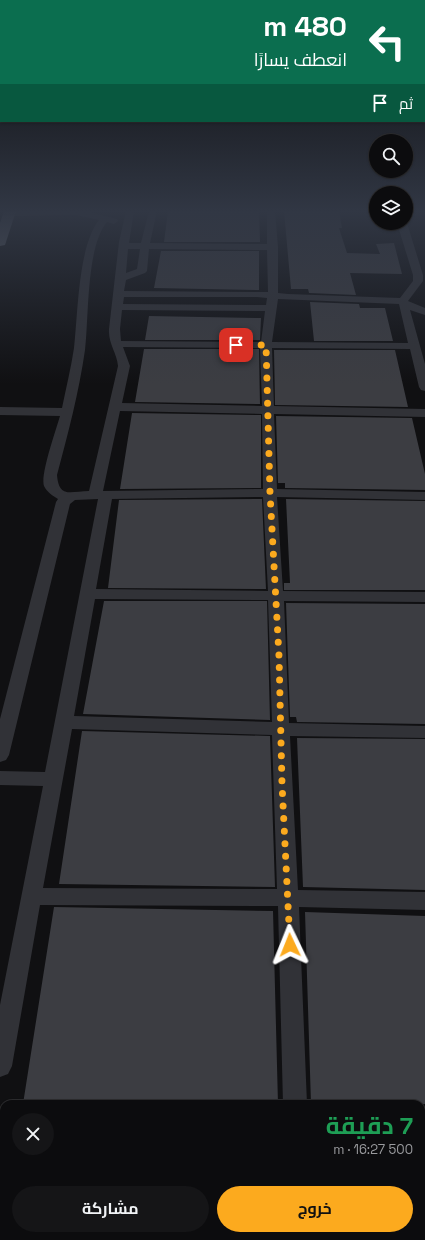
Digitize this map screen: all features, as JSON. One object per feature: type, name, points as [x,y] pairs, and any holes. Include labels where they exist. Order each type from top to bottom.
[{"type":"street","points":[[67,498],[54,490],[49,479],[67,412],[83,323],[87,269]]},
{"type":"street","points":[[0,1066],[6,995],[31,896],[64,722],[87,594],[115,407],[124,366],[124,357],[116,344],[114,334],[122,269]]},
{"type":"street","points":[[121,278],[142,271],[142,269]]},
{"type":"street","points":[[273,269],[272,302],[266,345],[270,493],[279,656],[280,729],[288,898],[295,1100]]},
{"type":"street","points":[[404,302],[418,281],[418,274],[416,269]]},
{"type":"street","points":[[119,294],[272,302]]},
{"type":"street","points":[[118,307],[272,302],[288,297],[404,302],[425,312]]},
{"type":"street","points":[[404,302],[414,326],[415,346],[424,379]]},
{"type":"street","points":[[116,344],[415,346]]},
{"type":"street","points":[[115,407],[425,413]]},
{"type":"street","points":[[0,412],[67,412]]},
{"type":"street","points":[[0,755],[63,502],[67,498],[72,496],[101,495],[270,493],[425,496]]},
{"type":"street","points":[[87,594],[276,597],[425,597]]},
{"type":"street","points":[[64,722],[425,732]]},
{"type":"street","points":[[0,778],[53,779]]},
{"type":"street","points":[[31,896],[288,898],[425,901]]},
{"type":"building","points":[[158,269],[259,269],[259,290],[154,288]]},
{"type":"building","points":[[289,269],[401,269],[402,274],[350,273],[356,295],[309,293],[308,289],[291,289]]},
{"type":"building","points":[[310,302],[359,304],[360,308],[385,308],[393,341],[314,341]]},
{"type":"building","points":[[149,316],[261,318],[260,340],[145,340]]},
{"type":"building","points":[[144,349],[259,349],[260,404],[135,402]]},
{"type":"building","points":[[274,350],[395,350],[408,407],[275,405]]},
{"type":"building","points":[[132,413],[261,415],[261,488],[120,489]]},
{"type":"building","points":[[276,416],[412,418],[425,474],[425,490],[285,488],[285,483],[278,483]]},
{"type":"building","points":[[262,499],[266,589],[108,588],[119,500]]},
{"type":"building","points":[[286,499],[425,501],[425,590],[284,590],[284,583],[290,583]]},
{"type":"building","points":[[104,601],[267,601],[270,720],[83,714]]},
{"type":"building","points":[[286,603],[425,604],[425,724],[297,722],[296,717],[290,717]]},
{"type":"building","points":[[82,731],[270,736],[275,887],[59,884]]},
{"type":"building","points":[[297,738],[425,739],[425,890],[303,887]]},
{"type":"building","points":[[54,907],[273,911],[278,1100],[24,1100]]},
{"type":"building","points":[[305,912],[425,916],[425,1100],[311,1100]]},
{"type":"route","points":[[236,345],[266,345],[270,493],[279,656],[282,784],[290,945]]}]
